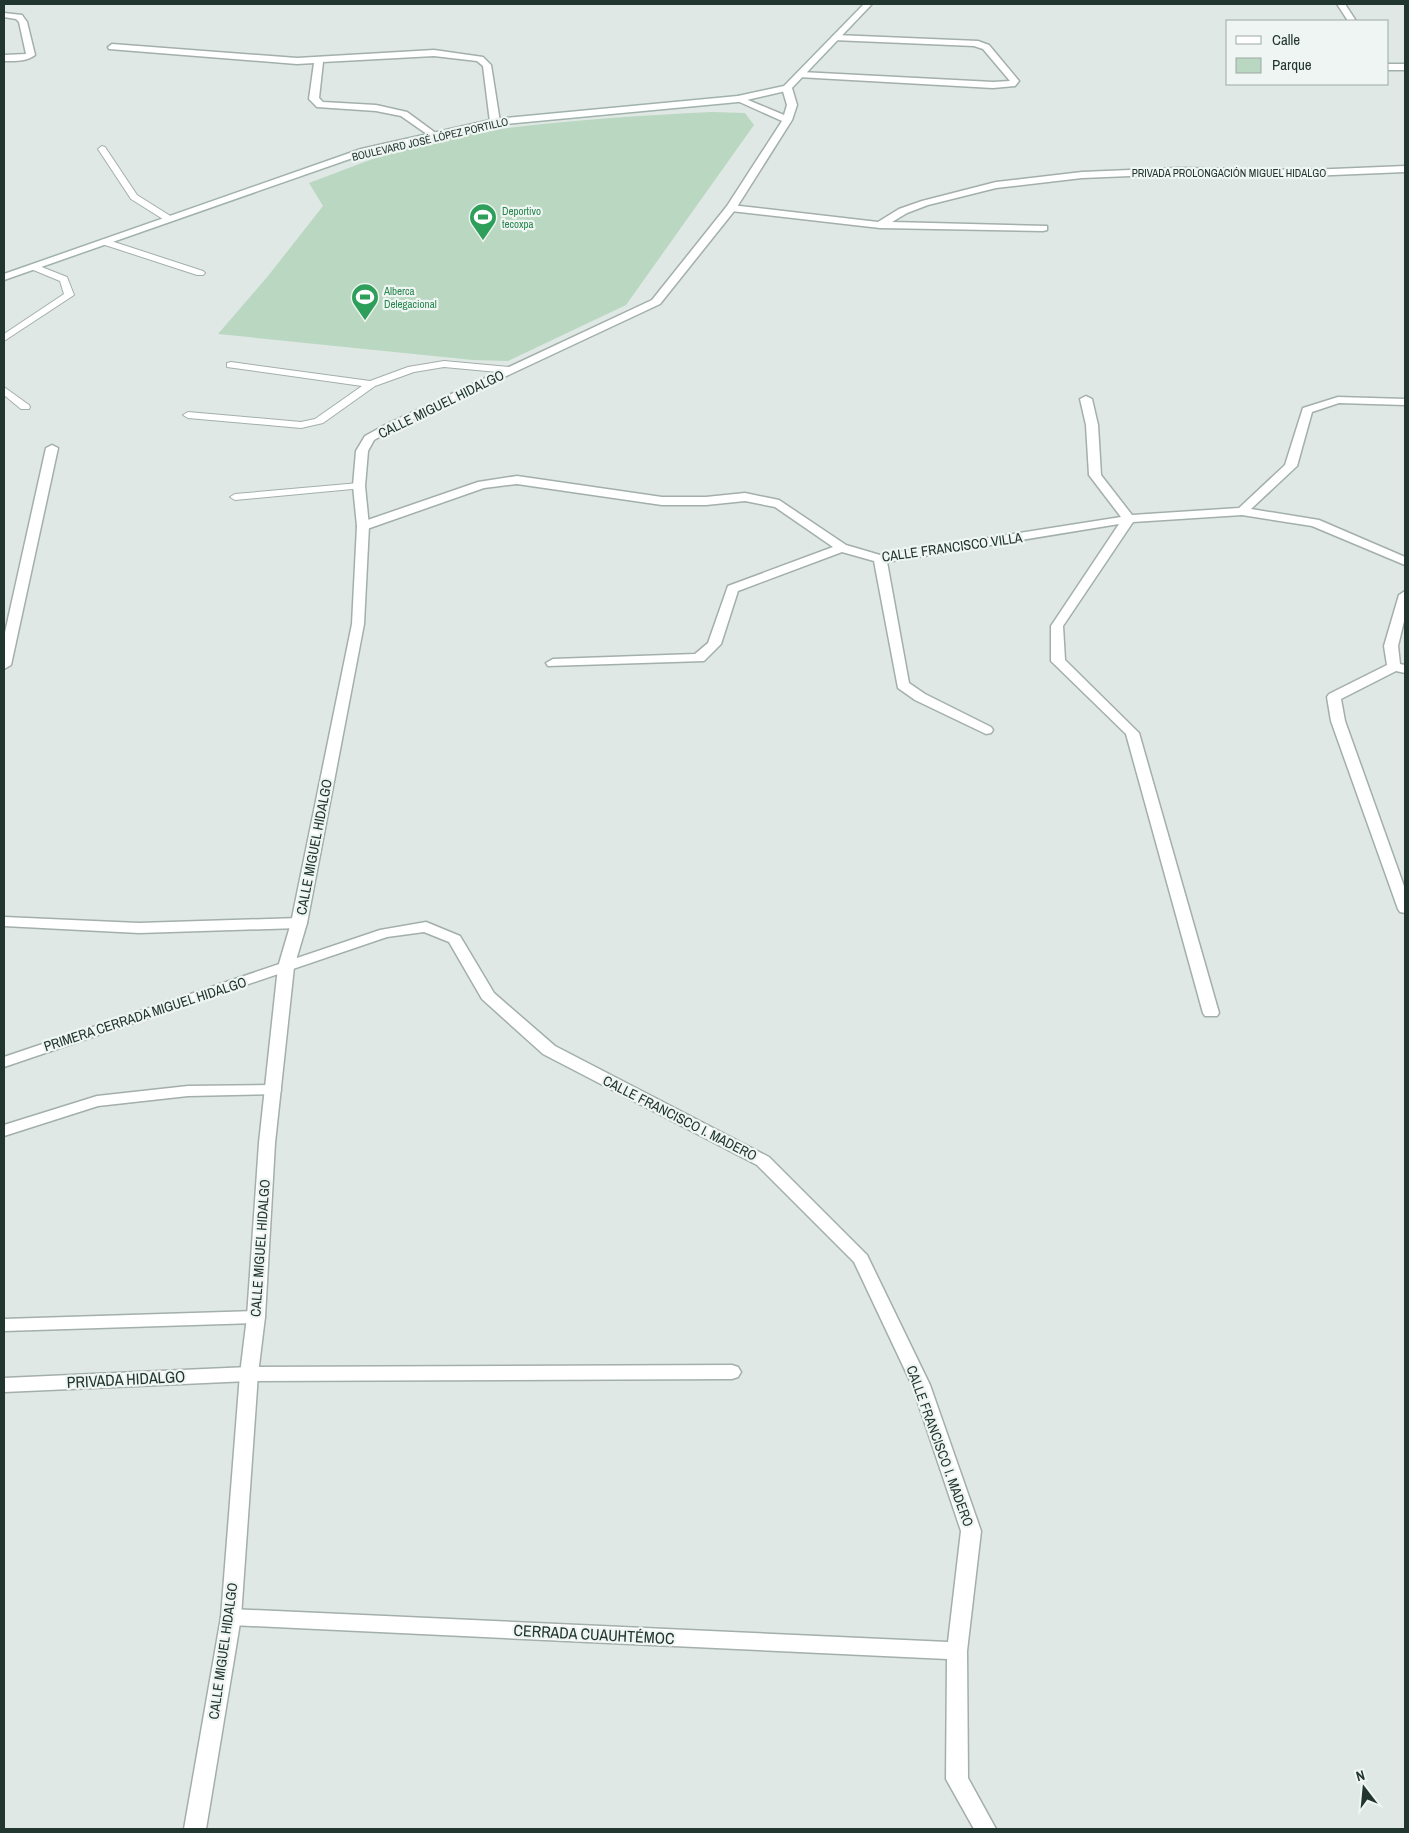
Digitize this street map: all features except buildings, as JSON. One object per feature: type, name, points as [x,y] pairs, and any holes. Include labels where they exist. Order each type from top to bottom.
[{"type":"street","name":"BOULEVARD JOSÉ LÓPEZ PORTILLO","points":[[4,277],[361,152],[496,122],[738,99],[787,88],[801,76],[868,4]]},
{"type":"street","points":[[1341,4],[1351,20]]},
{"type":"street","points":[[4,15],[19,17],[23,22],[31,55],[24,58],[4,58]]},
{"type":"street","points":[[801,76],[993,85],[1012,84],[1015,81],[986,47],[975,43],[836,38]]},
{"type":"street","points":[[112,47],[297,62],[434,54],[480,59],[487,65],[496,122]]},
{"type":"street","points":[[319,60],[314,99],[320,105],[376,108],[404,114],[434,136]]},
{"type":"street","points":[[1389,67],[1405,67]]},
{"type":"street","name":"CALLE MIGUEL HIDALGO","points":[[195,1829],[231,1616],[249,1374],[256,1317],[267,1143],[286,967],[298,923],[358,624],[363,526],[358,486],[362,451],[369,438],[388,427],[656,302],[731,208],[787,120],[792,105],[787,88]]},
{"type":"street","points":[[738,99],[787,120]]},
{"type":"street","name":"PRIVADA PROLONGACIÓN MIGUEL HIDALGO","points":[[880,225],[903,211],[925,203],[996,185],[1082,175],[1178,170],[1309,173],[1405,169]]},
{"type":"street","points":[[731,208],[880,225],[1043,228]]},
{"type":"street","points":[[1086,399],[1092,425],[1095,475],[1129,519],[1057,626],[1058,661],[1132,733],[1211,1013]]},
{"type":"street","points":[[1242,511],[1291,466],[1307,410],[1338,400],[1405,402]]},
{"type":"street","points":[[4,665],[52,448]]},
{"type":"street","name":"CALLE FRANCISCO VILLA","points":[[363,526],[482,485],[516,480],[662,501],[706,501],[745,497],[779,504],[842,548],[880,559],[1129,519],[1242,511],[1315,522],[1405,561]]},
{"type":"street","points":[[553,663],[699,658],[714,644],[732,589],[842,548]]},
{"type":"street","points":[[880,559],[903,685],[920,697],[986,730]]},
{"type":"street","points":[[1405,594],[1391,646],[1399,668],[1334,697],[1338,721],[1405,909]]},
{"type":"street","points":[[4,921],[139,928],[298,923]]},
{"type":"street","name":"CALLE FRANCISCO I. MADERO","points":[[286,967],[385,933],[426,927],[455,939],[488,996],[549,1050],[763,1161],[861,1259],[921,1385],[971,1530],[957,1651],[957,1779],[985,1829]]},
{"type":"street","name":"PRIMERA CERRADA MIGUEL HIDALGO","points":[[4,1062],[286,967]]},
{"type":"street","points":[[4,1131],[97,1101],[188,1092],[273,1090]]},
{"type":"street","points":[[4,1325],[256,1317]]},
{"type":"street","name":"PRIVADA HIDALGO","points":[[4,1385],[249,1374],[732,1372]]},
{"type":"street","name":"CERRADA CUAUHTÉMOC","points":[[231,1616],[957,1651]]},
{"type":"lane","points":[[102,149],[134,197],[169,220]]},
{"type":"lane","points":[[105,242],[200,273]]},
{"type":"lane","points":[[4,338],[69,295],[64,279],[34,267]]},
{"type":"lane","points":[[188,415],[301,425],[319,421],[371,384],[412,369],[444,364],[509,370]]},
{"type":"lane","points":[[231,365],[371,384]]},
{"type":"lane","points":[[4,390],[25,407]]},
{"type":"lane","points":[[235,497],[358,486]]},
{"type":"green space","name":"Deportivo tecoxpa","points":[[712,112],[745,113],[754,125],[626,305],[508,361],[473,360],[218,334],[268,276],[323,206],[309,183],[401,149],[458,135],[584,120]]},
{"type":"place","name":"Deportivo tecoxpa","points":[[483,241]]},
{"type":"place","name":"Alberca Delegacional","points":[[365,321]]}]
